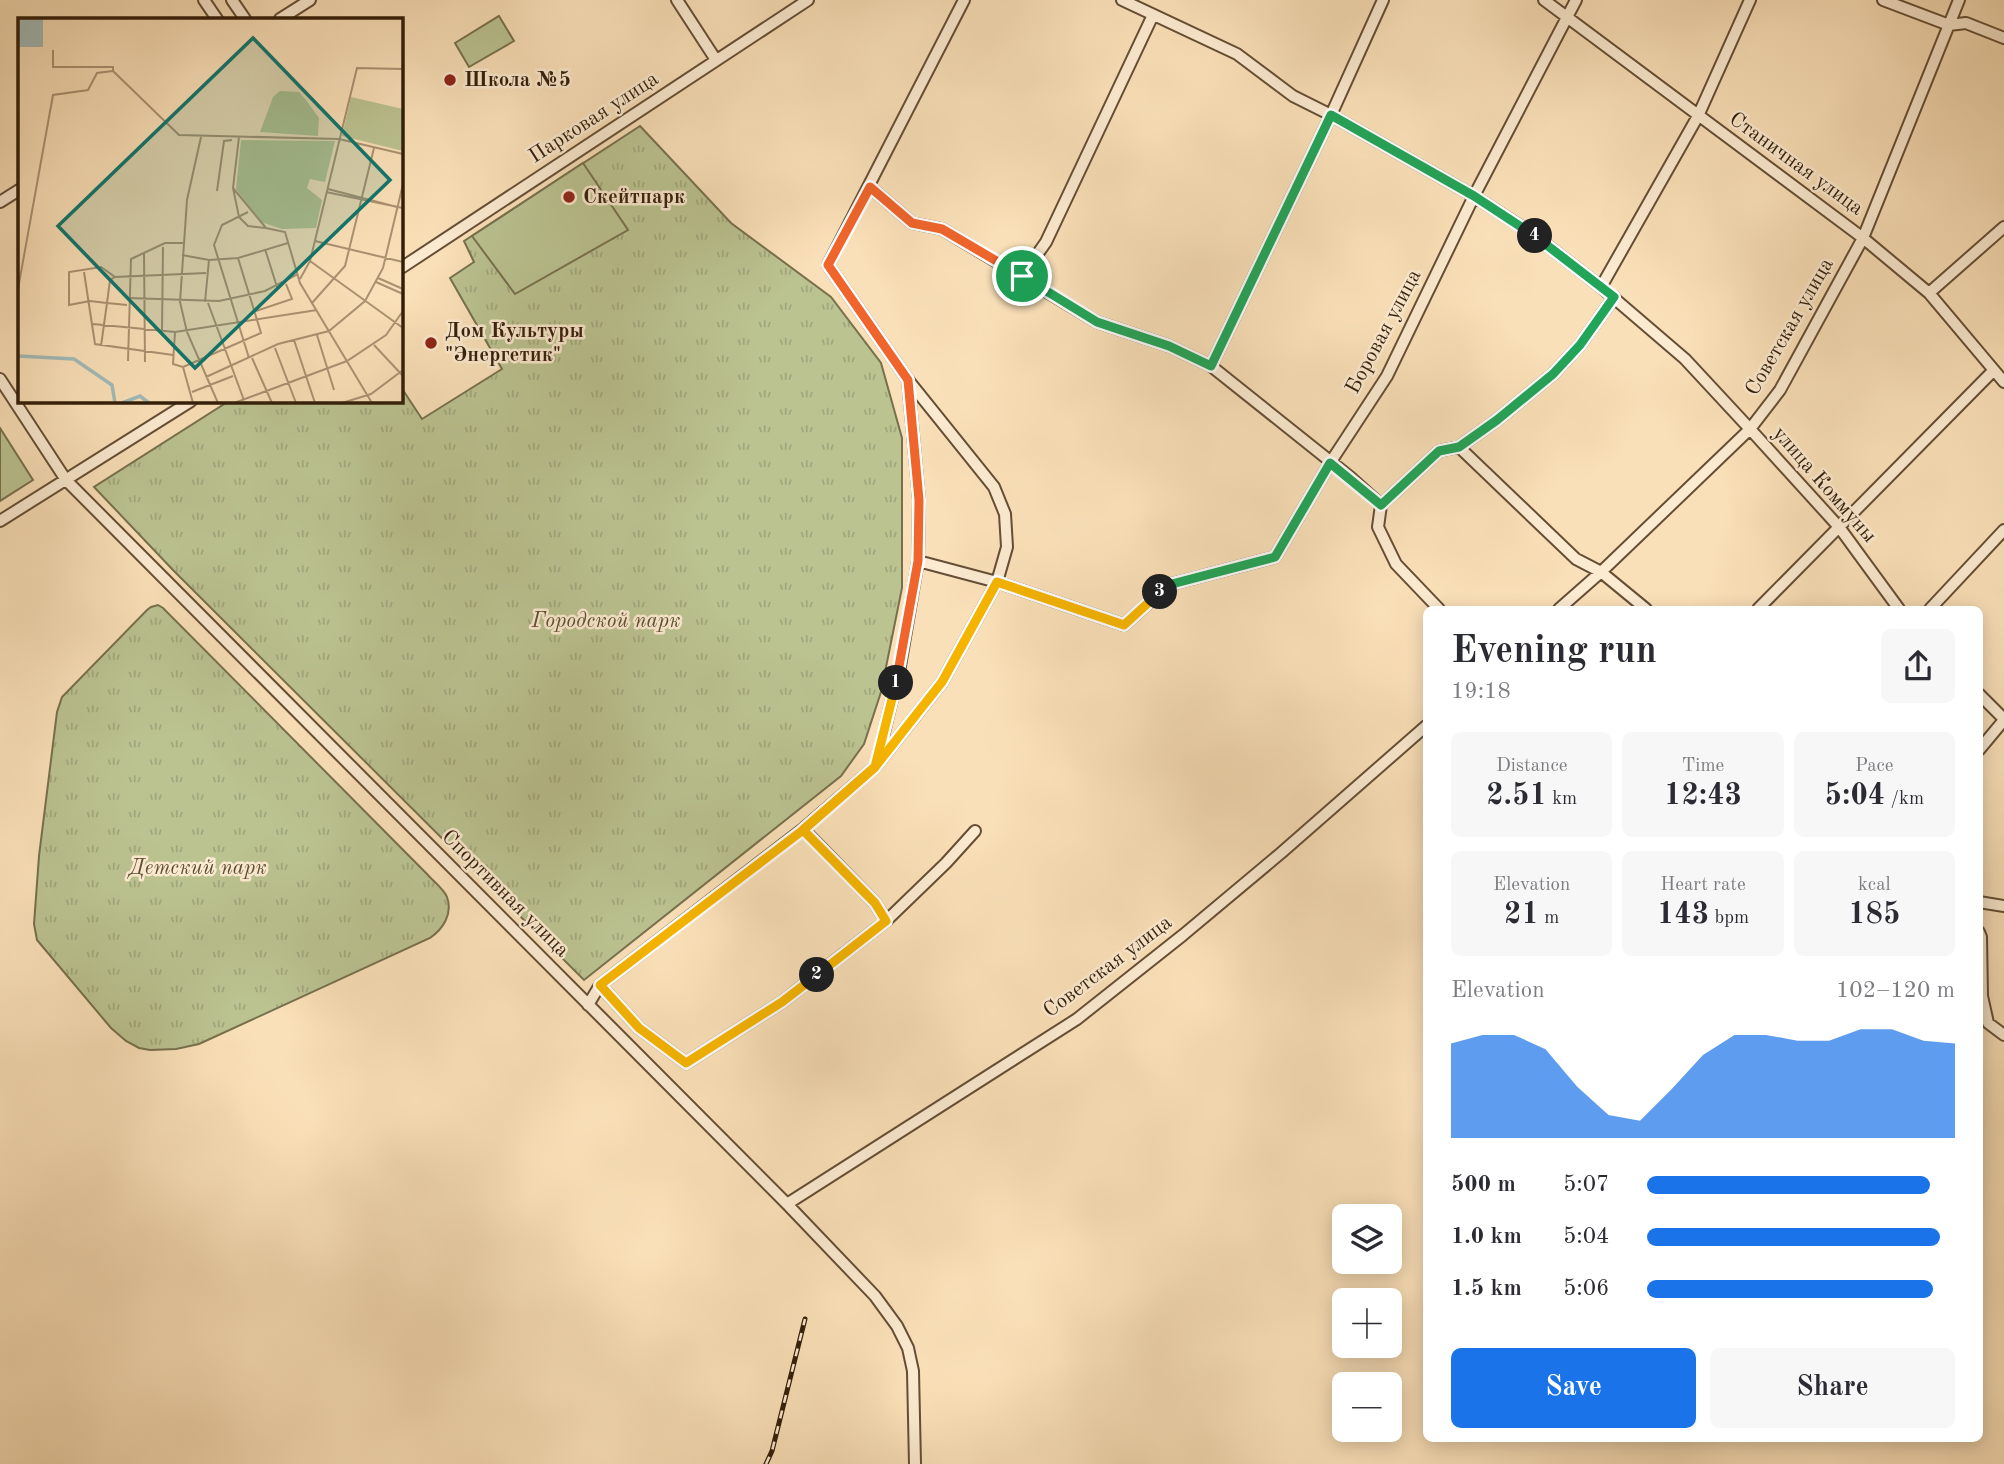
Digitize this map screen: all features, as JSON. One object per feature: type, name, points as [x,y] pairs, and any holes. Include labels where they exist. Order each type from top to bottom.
[{"type":"street","points":[[204,0],[216,18]]},
{"type":"street","points":[[232,0],[244,18]]},
{"type":"street","points":[[282,18],[310,0]]},
{"type":"street","points":[[677,0],[716,60]]},
{"type":"street","name":"Парковая улица","points":[[402,264],[808,0]]},
{"type":"street","points":[[588,1005],[600,985],[803,830],[875,767],[942,682],[997,582],[1007,547],[1005,514],[994,486],[908,380],[828,265],[964,0]]},
{"type":"street","name":"улица Коммуны","points":[[1122,0],[1237,54],[1293,96],[1474,196],[1534,235],[1614,297],[1685,359],[1839,527],[1897,606]]},
{"type":"street","points":[[1211,366],[1383,0]]},
{"type":"street","name":"Станичная улица","points":[[1544,0],[1863,238],[1929,293],[2004,382]]},
{"type":"street","name":"Боровая улица","points":[[918,561],[997,582],[1124,625],[1168,585],[1275,557],[1330,463],[1387,376],[1474,196],[1576,0]]},
{"type":"street","points":[[1601,287],[1698,116],[1750,0]]},
{"type":"street","points":[[1883,0],[1950,25],[1966,23],[2004,38]]},
{"type":"street","name":"Советская улица","points":[[1562,606],[1749,429],[1780,390],[1863,238],[1959,0]]},
{"type":"street","points":[[1022,276],[1046,242],[1153,15]]},
{"type":"street","points":[[870,187],[912,223],[942,229],[1097,322],[1169,346],[1211,366],[1381,505]]},
{"type":"street","points":[[0,202],[18,191]]},
{"type":"street","points":[[1929,293],[2004,227]]},
{"type":"street","points":[[1435,606],[1396,564],[1378,527],[1381,505],[1439,451],[1459,447],[1553,374],[1580,345],[1614,297]]},
{"type":"street","points":[[1761,606],[1994,370]]},
{"type":"street","name":"Спортивная улица","points":[[0,379],[66,480],[787,1204],[875,1296],[897,1326],[908,1348],[913,1371],[915,1464]]},
{"type":"street","points":[[875,767],[900,666],[918,561],[919,500],[908,380]]},
{"type":"street","points":[[0,521],[189,402]]},
{"type":"street","points":[[1459,447],[1576,559],[1601,572],[1642,606]]},
{"type":"street","points":[[1933,606],[2004,530]]},
{"type":"street","points":[[1983,698],[2004,720],[1983,745]]},
{"type":"street","name":"Советская улица","points":[[787,1204],[1077,1019],[1183,935],[1423,730]]},
{"type":"street","points":[[803,830],[875,903],[886,921]]},
{"type":"street","points":[[600,985],[639,1028],[686,1063],[782,1002],[886,921],[975,831]]},
{"type":"street","points":[[1983,903],[2004,906]]},
{"type":"street","points":[[1983,1000],[1989,1023],[2004,1035]]},
{"type":"green space","points":[[499,16],[514,41],[469,67],[455,43]]},
{"type":"green space","name":"Городской парк","points":[[640,126],[731,223],[831,297],[881,363],[902,438],[902,588],[881,692],[864,744],[841,776],[584,980],[173,570],[94,487],[227,402],[402,402],[402,389],[422,419],[502,369],[450,278],[474,262],[464,241]]},
{"type":"green space","name":"Скейтпарк","points":[[583,163],[628,230],[515,294],[472,236]]},
{"type":"green space","points":[[0,428],[33,480],[0,501]]},
{"type":"green space","name":"Детский парк","points":[[158,605],[441,888],[447,897],[449,909],[443,926],[430,938],[199,1044],[176,1049],[150,1050],[126,1041],[111,1028],[37,940],[34,924],[39,856],[57,712],[62,697],[147,610]]},
{"type":"railway","points":[[766,1464],[772,1451],[805,1319]]},
{"type":"place","name":"Школа №5","points":[[450,80]]},
{"type":"place","name":"Скейтпарк","points":[[569,197]]},
{"type":"place","name":"Дом Культуры \"Энергетик\"","points":[[431,343]]},
{"type":"route","points":[[1022,276],[942,229],[912,223],[870,187],[828,265],[908,380],[919,500],[918,561],[900,666],[875,767],[803,830],[600,985],[639,1028],[686,1063],[782,1002],[886,921],[875,903],[803,830],[875,767],[942,682],[997,582],[1124,625],[1168,585],[1275,557],[1330,463],[1381,505],[1439,451],[1459,447],[1553,374],[1580,345],[1614,297],[1534,235],[1474,196],[1331,115],[1211,366],[1169,346],[1097,322],[1022,276]]}]
